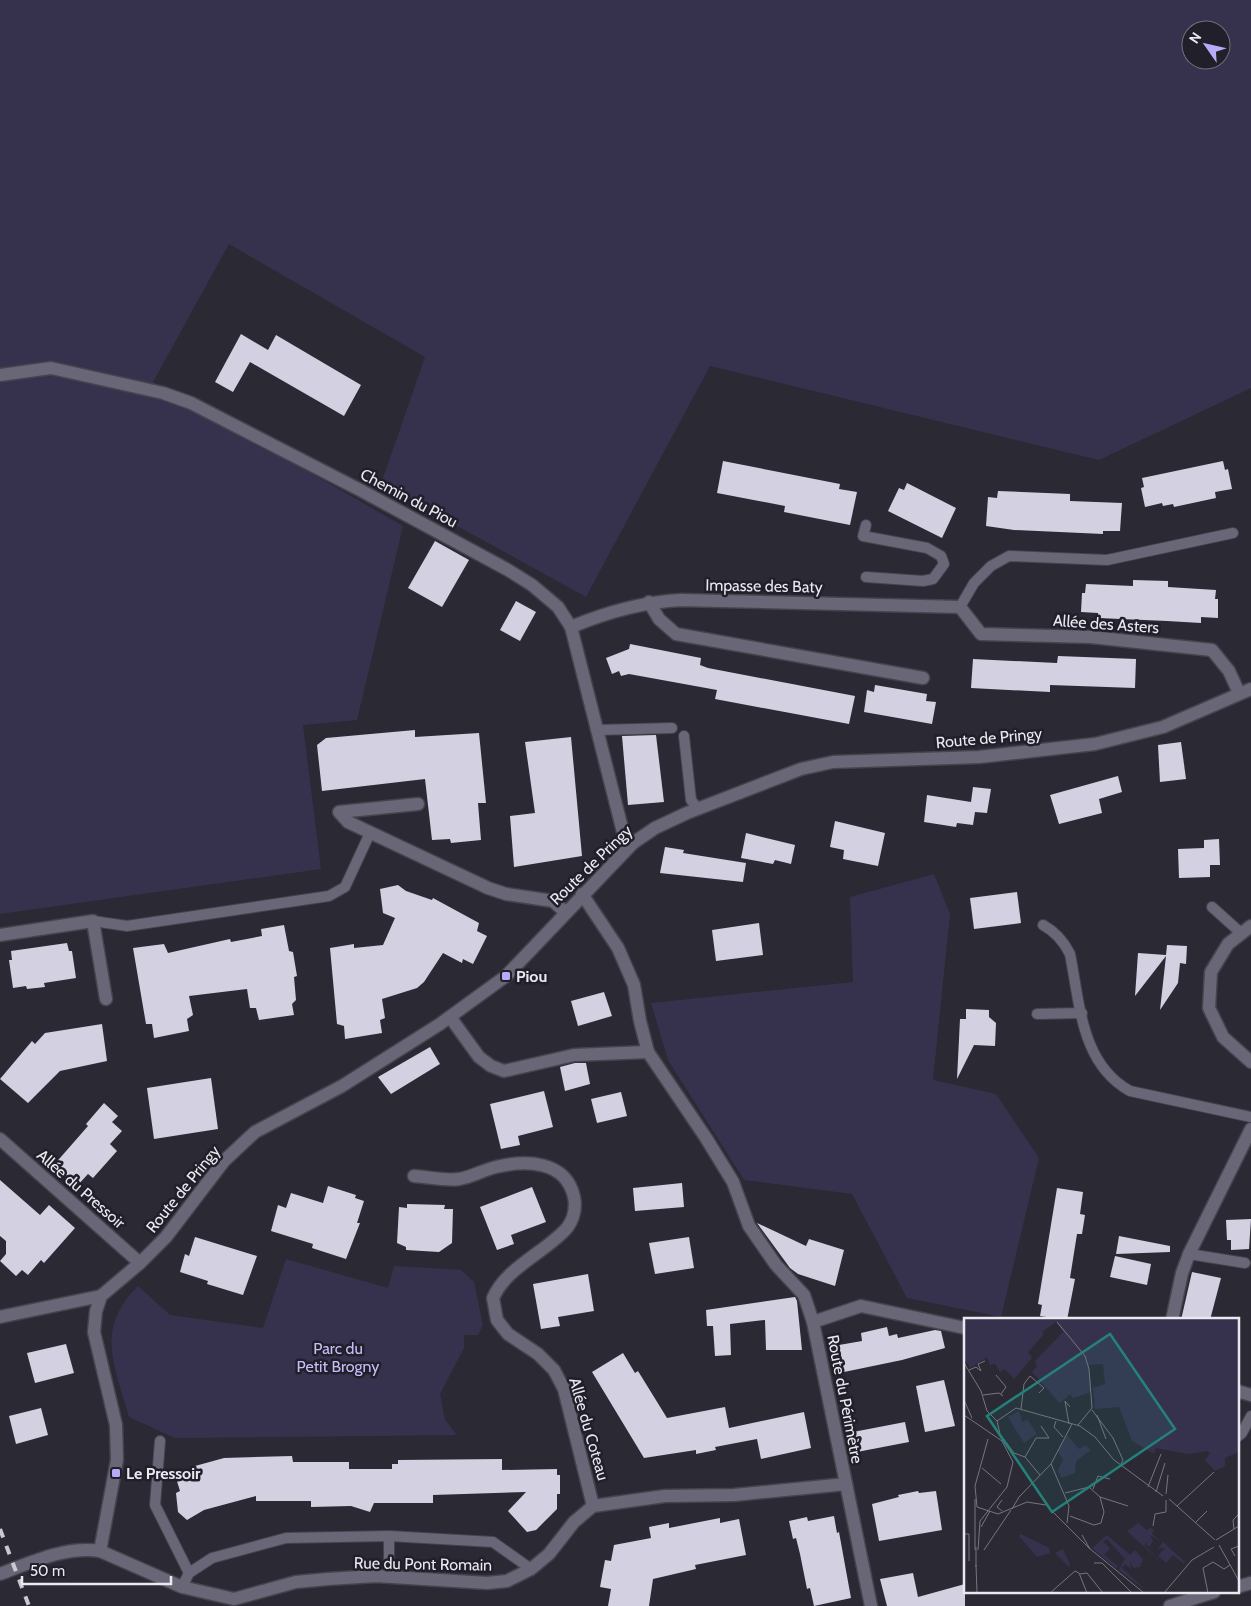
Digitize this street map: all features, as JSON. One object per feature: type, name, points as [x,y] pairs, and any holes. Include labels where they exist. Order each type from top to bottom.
[{"type":"street","name":"Chemin du Piou","points":[[0,375],[51,368],[163,393],[190,403],[362,491],[508,570],[532,585],[558,607],[571,627],[623,832],[633,843]]},
{"type":"street","name":"Impasse des Baty","points":[[571,627],[623,608],[649,602],[681,600],[960,607]]},
{"type":"street","points":[[649,602],[659,619],[676,634],[923,678]]},
{"type":"street","name":"Allée des Asters","points":[[960,607],[981,634],[1091,637],[1212,650],[1245,691]]},
{"type":"street","name":"Route de Pringy","points":[[0,1317],[101,1296],[140,1263],[166,1237],[224,1161],[255,1132],[342,1086],[450,1017],[506,976],[582,894],[633,843],[655,828],[766,781],[833,762],[979,757],[1095,744],[1164,727],[1245,691]]},
{"type":"street","points":[[418,804],[339,812],[348,822],[488,888],[506,894],[553,901],[565,912]]},
{"type":"street","points":[[582,894],[618,948],[634,985],[648,1052],[733,1182],[749,1226],[776,1265],[804,1295],[813,1322]]},
{"type":"street","points":[[0,935],[93,921],[106,999]]},
{"type":"street","points":[[1246,930],[1228,944],[1211,972],[1209,1008],[1223,1037],[1251,1062]]},
{"type":"street","points":[[450,1017],[479,1057],[491,1066],[504,1072],[574,1055],[648,1052]]},
{"type":"street","points":[[1172,1318],[1182,1273],[1189,1254],[1251,1129]]},
{"type":"street","name":"Allée du Pressoir","points":[[0,1140],[140,1263]]},
{"type":"street","name":"Allée du Coteau","points":[[414,1176],[459,1179],[497,1167],[544,1164],[556,1169],[566,1179],[574,1195],[575,1210],[570,1223],[562,1233],[505,1279],[497,1288],[493,1298],[498,1320],[508,1334],[538,1354],[554,1370],[564,1389],[593,1506]]},
{"type":"street","points":[[0,1574],[39,1559],[70,1551],[100,1551],[117,1460],[116,1425],[94,1332],[96,1311],[101,1296]]},
{"type":"street","name":"Route du Périmètre","points":[[871,1606],[813,1322],[861,1306],[964,1328]]},
{"type":"street","points":[[1238,1391],[1251,1395]]},
{"type":"street","points":[[593,1506],[665,1496],[734,1495],[846,1484]]},
{"type":"street","name":"Rue du Pont Romain","points":[[100,1551],[182,1587],[234,1599],[296,1582],[389,1577],[487,1583],[507,1581],[531,1569],[549,1554],[574,1522],[593,1506]]},
{"type":"street","points":[[1238,1586],[1251,1583]]},
{"type":"street","points":[[1170,1606],[1208,1594]]},
{"type":"lane","points":[[866,525],[863,536],[927,548],[941,556],[944,564],[934,579],[928,580],[866,577]]},
{"type":"lane","points":[[960,607],[974,584],[991,566],[1009,556],[1107,560],[1233,533]]},
{"type":"lane","points":[[597,730],[672,728]]},
{"type":"lane","points":[[684,736],[691,800],[698,809]]},
{"type":"lane","points":[[93,921],[127,926],[329,896],[346,887],[370,833]]},
{"type":"lane","points":[[1212,907],[1246,930]]},
{"type":"lane","points":[[1044,925],[1052,930],[1064,943],[1070,954],[1088,1043],[1096,1060],[1118,1084],[1130,1091],[1251,1117]]},
{"type":"lane","points":[[1037,1014],[1082,1013]]},
{"type":"lane","points":[[1189,1254],[1245,1264]]},
{"type":"lane","points":[[1238,1436],[1242,1433],[1251,1416]]},
{"type":"lane","points":[[160,1441],[155,1505],[189,1573]]},
{"type":"lane","points":[[389,1536],[389,1577]]},
{"type":"lane","points":[[182,1587],[189,1573],[212,1558],[286,1538],[389,1536],[493,1542],[531,1569]]},
{"type":"green space","points":[[0,0],[1251,0],[1251,388],[1099,460],[710,366],[586,597],[381,484],[425,357],[229,244],[153,382],[403,526],[357,720],[303,725],[321,869],[0,914]]},
{"type":"green space","points":[[934,874],[950,914],[933,1080],[996,1094],[1039,1158],[1001,1317],[907,1298],[852,1194],[744,1180],[668,1060],[651,1003],[853,982],[850,897]]},
{"type":"green space","name":"Parc du Petit Brogny","points":[[286,1259],[388,1288],[394,1266],[461,1270],[474,1282],[483,1325],[478,1335],[464,1335],[464,1348],[440,1394],[445,1420],[457,1435],[175,1438],[129,1417],[114,1364],[112,1333],[116,1318],[124,1302],[138,1286],[170,1315],[263,1328]]},
{"type":"building","points":[[241,334],[268,350],[276,335],[361,385],[344,416],[250,362],[233,392],[215,382]]},
{"type":"building","points":[[723,461],[840,484],[839,489],[857,492],[850,525],[784,512],[785,506],[717,493]]},
{"type":"building","points":[[1223,461],[1225,470],[1228,469],[1232,489],[1215,492],[1216,498],[1174,507],[1173,504],[1163,506],[1162,503],[1145,507],[1141,488],[1144,487],[1142,478]]},
{"type":"building","points":[[907,483],[956,508],[942,538],[888,511],[899,488],[904,490]]},
{"type":"building","points":[[998,491],[1070,494],[1070,501],[1122,503],[1120,531],[1103,531],[1103,534],[1014,530],[986,526],[988,497],[997,498]]},
{"type":"building","points":[[435,541],[469,560],[442,607],[408,588]]},
{"type":"building","points":[[1133,580],[1168,581],[1168,587],[1216,590],[1215,599],[1218,599],[1218,618],[1201,617],[1201,623],[1098,618],[1098,613],[1081,612],[1082,593],[1085,593],[1086,584],[1133,586]]},
{"type":"building","points":[[516,601],[536,612],[520,641],[500,630]]},
{"type":"building","points":[[630,644],[701,658],[700,665],[708,668],[855,696],[849,724],[715,699],[717,690],[629,674],[621,676],[619,671],[612,674],[606,658],[629,649]]},
{"type":"building","points":[[1058,656],[1136,659],[1135,688],[1050,685],[1050,692],[971,688],[973,659],[1057,663]]},
{"type":"building","points":[[875,685],[927,694],[926,701],[936,702],[932,724],[864,712],[867,690],[874,692]]},
{"type":"building","points":[[415,730],[415,737],[479,733],[486,803],[478,803],[481,840],[451,843],[450,839],[432,840],[425,779],[322,791],[317,745],[326,738]]},
{"type":"building","points":[[656,735],[664,802],[628,805],[622,736]]},
{"type":"building","points":[[571,737],[582,856],[514,867],[510,816],[535,813],[525,742]]},
{"type":"building","points":[[1181,742],[1186,779],[1160,782],[1158,745]]},
{"type":"building","points":[[1118,776],[1122,792],[1099,799],[1102,813],[1059,824],[1050,795]]},
{"type":"building","points":[[973,787],[991,789],[987,813],[975,812],[973,825],[957,823],[956,827],[924,822],[927,795],[971,802]]},
{"type":"building","points":[[835,821],[885,833],[878,866],[843,859],[844,850],[830,847]]},
{"type":"building","points":[[746,833],[795,845],[791,864],[775,860],[773,864],[741,858]]},
{"type":"building","points":[[1219,839],[1220,865],[1210,865],[1210,877],[1179,878],[1178,849],[1204,848],[1204,840]]},
{"type":"building","points":[[665,847],[684,850],[683,853],[746,863],[743,882],[660,873]]},
{"type":"building","points":[[398,885],[406,891],[432,900],[433,898],[479,923],[477,931],[487,936],[473,964],[463,959],[462,963],[443,953],[424,982],[417,988],[382,999],[385,1018],[380,1020],[382,1033],[345,1039],[344,1026],[337,1024],[330,948],[354,944],[354,948],[383,945],[395,918],[383,913],[380,889]]},
{"type":"building","points":[[1017,892],[1021,923],[974,929],[970,898]]},
{"type":"building","points":[[759,923],[763,955],[716,961],[712,930]]},
{"type":"building","points":[[284,925],[289,951],[293,952],[297,976],[294,977],[296,1000],[292,1004],[294,1015],[259,1020],[256,1008],[250,1008],[247,989],[189,996],[193,1015],[187,1019],[189,1031],[154,1038],[152,1024],[146,1024],[133,948],[164,944],[168,953],[230,939],[231,942],[262,936],[261,929]]},
{"type":"building","points":[[67,943],[69,951],[72,951],[76,978],[44,983],[45,987],[27,989],[26,986],[13,988],[9,960],[12,960],[11,951]]},
{"type":"building","points":[[1167,945],[1187,946],[1186,964],[1180,963],[1178,983],[1160,1010],[1166,956],[1135,996],[1138,953],[1166,955]]},
{"type":"building","points":[[604,992],[612,1016],[578,1026],[571,1001]]},
{"type":"building","points":[[966,1009],[989,1010],[989,1017],[996,1023],[995,1046],[974,1045],[957,1079],[960,1019],[966,1019]]},
{"type":"building","points":[[102,1024],[107,1061],[60,1071],[28,1103],[0,1079],[32,1041],[35,1044],[45,1033]]},
{"type":"building","points":[[430,1047],[440,1064],[391,1094],[378,1077]]},
{"type":"building","points":[[575,1063],[586,1063],[590,1084],[565,1091],[560,1067]]},
{"type":"building","points":[[211,1078],[218,1129],[154,1139],[147,1088]]},
{"type":"building","points":[[544,1091],[553,1127],[518,1136],[520,1145],[501,1149],[490,1104]]},
{"type":"building","points":[[621,1092],[627,1116],[597,1123],[591,1099]]},
{"type":"building","points":[[104,1103],[118,1116],[112,1122],[122,1131],[110,1144],[117,1151],[93,1178],[88,1174],[76,1187],[53,1166],[88,1126],[86,1124]]},
{"type":"building","points":[[0,1180],[40,1215],[49,1205],[75,1228],[44,1263],[41,1260],[28,1275],[22,1270],[16,1276],[0,1261],[6,1254],[6,1241],[0,1236]]},
{"type":"building","points":[[682,1183],[684,1207],[635,1211],[633,1188]]},
{"type":"building","points":[[328,1186],[356,1195],[355,1198],[364,1201],[357,1223],[360,1223],[346,1259],[312,1248],[313,1244],[271,1231],[278,1205],[286,1208],[291,1193],[323,1203]]},
{"type":"building","points":[[532,1187],[546,1222],[511,1235],[514,1244],[497,1250],[480,1207]]},
{"type":"building","points":[[1057,1188],[1083,1192],[1080,1214],[1085,1215],[1082,1234],[1077,1234],[1070,1278],[1075,1279],[1067,1318],[1040,1316],[1042,1305],[1038,1304]]},
{"type":"building","points":[[407,1204],[445,1205],[444,1209],[453,1209],[452,1243],[439,1252],[406,1250],[406,1247],[397,1243],[399,1207],[407,1208]]},
{"type":"building","points":[[1251,1219],[1249,1249],[1231,1250],[1231,1240],[1227,1240],[1226,1220]]},
{"type":"building","points":[[757,1223],[806,1246],[809,1239],[844,1250],[835,1286],[798,1274],[790,1268]]},
{"type":"building","points":[[1119,1236],[1170,1246],[1170,1252],[1116,1254]]},
{"type":"building","points":[[195,1237],[257,1256],[243,1295],[207,1284],[208,1281],[180,1272],[185,1254],[189,1256]]},
{"type":"building","points":[[689,1237],[694,1268],[655,1274],[649,1243]]},
{"type":"building","points":[[1115,1256],[1151,1264],[1147,1285],[1110,1277]]},
{"type":"building","points":[[1192,1272],[1221,1278],[1211,1318],[1181,1318]]},
{"type":"building","points":[[588,1274],[594,1311],[558,1317],[560,1326],[541,1329],[533,1284]]},
{"type":"building","points":[[795,1297],[802,1350],[766,1350],[765,1320],[730,1324],[731,1355],[715,1356],[713,1326],[707,1326],[706,1310]]},
{"type":"building","points":[[887,1327],[889,1336],[897,1334],[898,1338],[935,1330],[941,1331],[945,1348],[902,1360],[844,1372],[839,1345],[862,1341],[861,1333]]},
{"type":"building","points":[[66,1344],[74,1373],[35,1383],[27,1353]]},
{"type":"building","points":[[623,1353],[635,1373],[638,1371],[667,1418],[725,1407],[729,1428],[804,1412],[811,1448],[761,1459],[757,1439],[715,1447],[716,1450],[696,1454],[696,1450],[644,1458],[592,1372]]},
{"type":"building","points":[[944,1380],[955,1426],[925,1432],[916,1386]]},
{"type":"building","points":[[41,1408],[48,1435],[16,1444],[9,1416]]},
{"type":"building","points":[[905,1422],[909,1442],[857,1452],[853,1432]]},
{"type":"building","points":[[292,1456],[293,1462],[349,1462],[349,1469],[392,1469],[392,1464],[398,1464],[398,1460],[502,1459],[502,1470],[557,1469],[557,1475],[560,1475],[560,1494],[557,1494],[557,1509],[536,1530],[527,1532],[508,1511],[526,1492],[433,1495],[433,1503],[374,1503],[370,1512],[351,1506],[311,1507],[311,1501],[256,1501],[256,1496],[204,1510],[187,1520],[178,1512],[176,1493],[180,1491],[176,1478],[196,1472],[195,1466],[224,1458]]},
{"type":"building","points":[[918,1491],[919,1493],[936,1491],[942,1530],[879,1541],[872,1504],[899,1497],[898,1495]]},
{"type":"building","points":[[834,1516],[837,1533],[839,1532],[851,1598],[814,1606],[810,1588],[807,1589],[796,1538],[793,1539],[789,1521],[807,1517],[808,1521]]},
{"type":"building","points":[[720,1518],[720,1523],[739,1519],[746,1555],[695,1565],[696,1569],[653,1579],[649,1606],[608,1606],[611,1589],[600,1587],[605,1560],[611,1561],[614,1545],[651,1538],[649,1527],[669,1523],[669,1528]]},
{"type":"building","points":[[913,1573],[918,1597],[964,1584],[965,1606],[887,1606],[880,1579]]},
{"type":"railway","points":[[0,1529],[29,1606]]},
{"type":"place","name":"Piou","points":[[506,976]]},
{"type":"place","name":"Le Pressoir","points":[[116,1473]]}]
